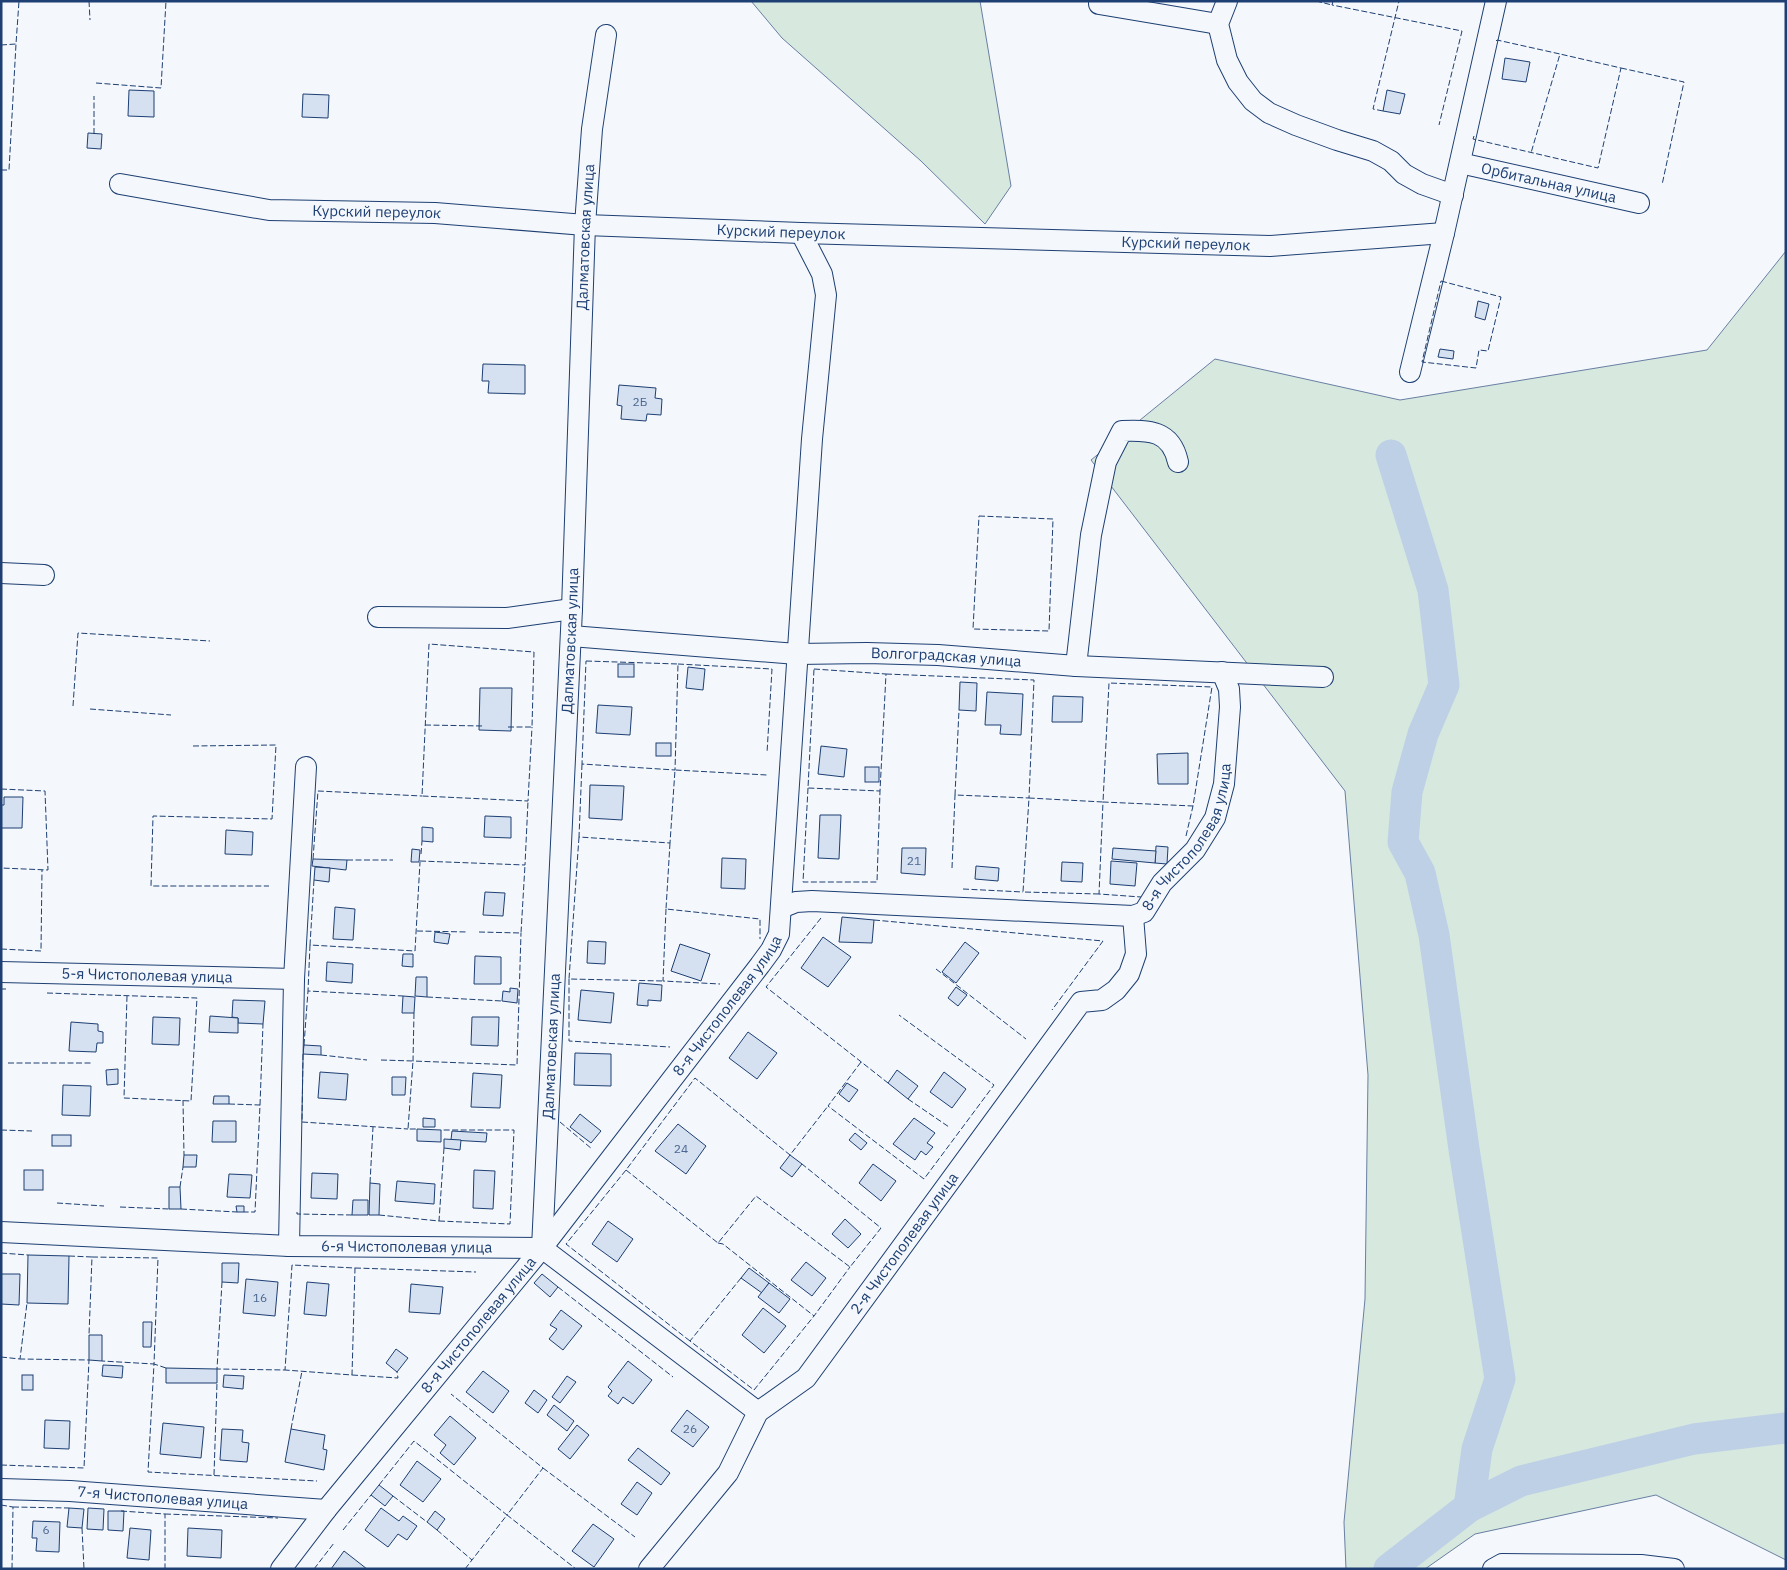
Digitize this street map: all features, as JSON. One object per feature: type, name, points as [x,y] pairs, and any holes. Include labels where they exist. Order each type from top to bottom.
[{"type":"street","points":[[1227,1],[1218,24],[1228,60],[1238,82],[1253,101],[1269,113],[1296,125],[1373,151],[1391,161],[1404,174],[1422,184],[1453,195]]},
{"type":"street","points":[[1410,372],[1453,195],[1496,1]]},
{"type":"street","points":[[1099,4],[1218,24]]},
{"type":"street","name":"Далматовская улица","points":[[542,1248],[571,636],[585,225],[592,129],[606,36]]},
{"type":"street","name":"Орбитальная улица","points":[[1460,163],[1639,203]]},
{"type":"street","name":"Курский переулок","points":[[120,184],[269,210],[435,213],[585,225],[801,233],[1270,246],[1444,233]]},
{"type":"street","points":[[781,908],[812,439],[826,295],[822,274],[801,233]]},
{"type":"street","points":[[1076,666],[1091,535],[1106,462],[1122,431],[1146,430],[1165,438],[1175,450],[1178,462]]},
{"type":"street","points":[[1,573],[44,575]]},
{"type":"street","points":[[378,617],[508,618],[572,609]]},
{"type":"street","name":"Волгоградская улица","points":[[571,636],[797,654],[868,652],[938,655],[1076,666],[1323,677]]},
{"type":"street","name":"8-я Чистополевая улица","points":[[281,1569],[326,1510],[542,1248],[771,950],[779,934],[781,908],[796,902],[812,901],[1133,916],[1144,912],[1162,883],[1195,850],[1215,818],[1224,784],[1230,707],[1228,690],[1222,672]]},
{"type":"street","points":[[289,1246],[294,979],[306,767]]},
{"type":"street","name":"2-я Чистополевая улица","points":[[649,1569],[728,1473],[758,1412],[806,1378],[1081,1002],[1102,1000],[1116,990],[1129,974],[1136,954],[1133,916]]},
{"type":"street","name":"5-я Чистополевая улица","points":[[1,972],[294,979]]},
{"type":"street","name":"6-я Чистополевая улица","points":[[1,1232],[289,1246],[542,1248]]},
{"type":"street","points":[[542,1248],[758,1412]]},
{"type":"street","name":"7-я Чистополевая улица","points":[[1,1489],[326,1510]]},
{"type":"street","points":[[1494,1569],[1502,1564],[1674,1569]]},
{"type":"shaded area","points":[[751,1],[980,1],[1011,186],[985,224],[921,161],[782,38]]},
{"type":"shaded area","points":[[1786,251],[1786,1560],[1656,1495],[1475,1534],[1425,1569],[1346,1569],[1344,1522],[1365,1299],[1368,1075],[1345,791],[1091,460],[1215,359],[1400,400],[1707,350]]},
{"type":"building","points":[[1505,58],[1530,62],[1526,82],[1502,79]]},
{"type":"building","points":[[129,90],[154,91],[154,117],[128,116]]},
{"type":"building","points":[[1387,90],[1405,94],[1400,114],[1383,111]]},
{"type":"building","points":[[303,94],[329,95],[328,118],[302,117]]},
{"type":"building","points":[[88,133],[102,134],[101,149],[87,148]]},
{"type":"building","points":[[1478,301],[1489,304],[1485,320],[1475,317]]},
{"type":"building","points":[[1440,349],[1454,351],[1453,359],[1438,357]]},
{"type":"building","points":[[483,364],[525,365],[525,394],[488,393],[489,381],[482,381]]},
{"type":"building","points":[[619,385],[656,388],[655,398],[662,399],[661,415],[647,414],[646,421],[621,419],[622,406],[617,405]]},
{"type":"building","points":[[618,664],[634,664],[634,677],[618,677]]},
{"type":"building","points":[[688,667],[705,669],[703,690],[686,688]]},
{"type":"building","points":[[960,682],[977,683],[976,711],[959,710]]},
{"type":"building","points":[[480,688],[512,688],[511,731],[479,730]]},
{"type":"building","points":[[987,692],[1023,694],[1021,735],[1000,734],[1001,725],[985,725]]},
{"type":"building","points":[[1053,696],[1083,697],[1082,722],[1052,722]]},
{"type":"building","points":[[598,705],[632,707],[630,735],[596,733]]},
{"type":"building","points":[[656,743],[671,743],[671,756],[656,756]]},
{"type":"building","points":[[821,746],[847,749],[844,777],[818,774]]},
{"type":"building","points":[[1188,753],[1188,784],[1158,784],[1157,754]]},
{"type":"building","points":[[865,767],[879,767],[879,782],[865,782]]},
{"type":"building","points":[[590,785],[624,786],[622,820],[589,818]]},
{"type":"building","points":[[4,797],[23,797],[22,828],[1,828],[1,805],[4,805]]},
{"type":"building","points":[[820,815],[841,815],[839,859],[818,858]]},
{"type":"building","points":[[485,816],[511,817],[511,838],[484,837]]},
{"type":"building","points":[[422,827],[433,828],[433,842],[422,841]]},
{"type":"building","points":[[226,830],[253,832],[252,855],[225,854]]},
{"type":"building","points":[[1156,846],[1168,847],[1167,864],[1155,863]]},
{"type":"building","points":[[902,848],[926,848],[925,875],[901,873]]},
{"type":"building","points":[[1113,848],[1156,851],[1155,863],[1112,859]]},
{"type":"building","points":[[412,849],[420,850],[419,862],[411,862]]},
{"type":"building","points":[[722,858],[746,859],[745,889],[721,888]]},
{"type":"building","points":[[313,859],[347,860],[346,870],[312,866]]},
{"type":"building","points":[[1111,861],[1137,863],[1135,886],[1110,884]]},
{"type":"building","points":[[1062,862],[1083,863],[1082,882],[1061,881]]},
{"type":"building","points":[[976,866],[999,868],[998,881],[975,879]]},
{"type":"building","points":[[315,867],[330,868],[329,882],[314,880]]},
{"type":"building","points":[[485,892],[505,893],[503,916],[483,915]]},
{"type":"building","points":[[335,907],[355,909],[353,940],[333,939]]},
{"type":"building","points":[[842,917],[874,920],[872,943],[839,942]]},
{"type":"building","points":[[435,932],[450,934],[448,944],[434,942]]},
{"type":"building","points":[[823,937],[851,957],[828,987],[801,968]]},
{"type":"building","points":[[588,941],[606,942],[605,964],[587,963]]},
{"type":"building","points":[[965,942],[979,953],[956,983],[942,972]]},
{"type":"building","points":[[680,944],[710,954],[701,981],[671,971]]},
{"type":"building","points":[[403,954],[413,954],[413,967],[402,966]]},
{"type":"building","points":[[475,956],[501,957],[501,984],[474,984]]},
{"type":"building","points":[[327,962],[353,964],[352,983],[326,981]]},
{"type":"building","points":[[416,977],[427,977],[427,997],[415,996]]},
{"type":"building","points":[[639,983],[662,985],[661,1001],[648,1000],[648,1006],[637,1005]]},
{"type":"building","points":[[956,987],[967,995],[958,1006],[948,998]]},
{"type":"building","points":[[510,988],[518,989],[517,1003],[502,1001],[503,991],[510,992]]},
{"type":"building","points":[[581,990],[614,993],[611,1023],[578,1020]]},
{"type":"building","points":[[403,996],[415,997],[414,1013],[402,1013]]},
{"type":"building","points":[[233,1000],[265,1001],[263,1024],[238,1023],[238,1018],[232,1017]]},
{"type":"building","points":[[210,1016],[238,1018],[238,1033],[209,1032]]},
{"type":"building","points":[[153,1017],[180,1018],[179,1045],[152,1044]]},
{"type":"building","points":[[472,1017],[499,1017],[498,1046],[471,1045]]},
{"type":"building","points":[[71,1022],[98,1024],[98,1031],[103,1032],[103,1043],[97,1043],[96,1052],[69,1051]]},
{"type":"building","points":[[748,1032],[777,1053],[757,1079],[729,1058]]},
{"type":"building","points":[[304,1045],[321,1046],[321,1055],[303,1054]]},
{"type":"building","points":[[575,1053],[611,1054],[611,1086],[574,1085]]},
{"type":"building","points":[[118,1069],[118,1084],[107,1085],[106,1070]]},
{"type":"building","points":[[897,1070],[918,1086],[908,1099],[888,1083]]},
{"type":"building","points":[[320,1072],[348,1074],[346,1100],[318,1098]]},
{"type":"building","points":[[944,1072],[966,1089],[952,1108],[930,1092]]},
{"type":"building","points":[[473,1073],[502,1075],[500,1108],[471,1107]]},
{"type":"building","points":[[392,1077],[406,1077],[405,1095],[392,1095]]},
{"type":"building","points":[[847,1083],[858,1090],[849,1102],[839,1094]]},
{"type":"building","points":[[63,1085],[91,1086],[90,1116],[62,1115]]},
{"type":"building","points":[[214,1096],[229,1096],[229,1104],[213,1104]]},
{"type":"building","points":[[580,1114],[601,1131],[591,1143],[570,1127]]},
{"type":"building","points":[[423,1118],[435,1119],[435,1127],[423,1127]]},
{"type":"building","points":[[914,1118],[935,1133],[927,1143],[933,1147],[926,1155],[921,1151],[915,1160],[893,1144]]},
{"type":"building","points":[[213,1121],[236,1121],[236,1142],[212,1142]]},
{"type":"building","points":[[678,1124],[706,1146],[686,1174],[655,1151]]},
{"type":"building","points":[[417,1129],[441,1130],[441,1142],[417,1141]]},
{"type":"building","points":[[452,1131],[487,1133],[486,1142],[451,1140]]},
{"type":"building","points":[[855,1133],[867,1143],[861,1150],[849,1140]]},
{"type":"building","points":[[52,1135],[71,1135],[71,1146],[52,1146]]},
{"type":"building","points":[[444,1139],[461,1140],[460,1150],[444,1148]]},
{"type":"building","points":[[184,1155],[197,1155],[196,1167],[183,1167]]},
{"type":"building","points":[[790,1155],[802,1164],[792,1177],[780,1168]]},
{"type":"building","points":[[873,1164],[896,1181],[881,1201],[859,1183]]},
{"type":"building","points":[[24,1170],[43,1170],[43,1190],[24,1190]]},
{"type":"building","points":[[474,1170],[495,1171],[493,1209],[473,1208]]},
{"type":"building","points":[[312,1173],[338,1174],[337,1199],[311,1198]]},
{"type":"building","points":[[229,1174],[252,1175],[250,1198],[227,1197]]},
{"type":"building","points":[[397,1181],[435,1184],[434,1204],[395,1201]]},
{"type":"building","points":[[370,1183],[380,1184],[379,1215],[369,1215]]},
{"type":"building","points":[[169,1187],[180,1187],[181,1209],[169,1209]]},
{"type":"building","points":[[353,1200],[368,1200],[368,1215],[352,1215]]},
{"type":"building","points":[[236,1206],[244,1206],[244,1212],[237,1212]]},
{"type":"building","points":[[845,1219],[861,1234],[848,1248],[832,1234]]},
{"type":"building","points":[[608,1221],[633,1239],[617,1262],[592,1244]]},
{"type":"building","points":[[28,1255],[69,1256],[68,1304],[27,1303]]},
{"type":"building","points":[[806,1262],[826,1278],[812,1296],[791,1280]]},
{"type":"building","points":[[222,1263],[239,1263],[238,1283],[222,1282]]},
{"type":"building","points":[[749,1268],[769,1283],[762,1293],[741,1278]]},
{"type":"building","points":[[1,1274],[20,1274],[19,1305],[1,1304]]},
{"type":"building","points":[[542,1274],[558,1287],[550,1297],[534,1283]]},
{"type":"building","points":[[246,1279],[278,1282],[275,1316],[243,1313]]},
{"type":"building","points":[[307,1282],[329,1284],[326,1316],[304,1314]]},
{"type":"building","points":[[769,1283],[790,1299],[779,1313],[758,1297]]},
{"type":"building","points":[[411,1284],[443,1287],[440,1314],[409,1312]]},
{"type":"building","points":[[763,1308],[786,1326],[764,1353],[742,1335]]},
{"type":"building","points":[[561,1310],[582,1326],[563,1350],[549,1339],[557,1329],[550,1325]]},
{"type":"building","points":[[143,1322],[152,1322],[151,1347],[143,1347]]},
{"type":"building","points":[[89,1335],[102,1335],[102,1361],[89,1360]]},
{"type":"building","points":[[396,1349],[408,1358],[397,1372],[386,1363]]},
{"type":"building","points":[[628,1361],[652,1380],[633,1404],[623,1397],[618,1404],[608,1396],[612,1391],[608,1387]]},
{"type":"building","points":[[103,1365],[123,1366],[122,1378],[102,1376]]},
{"type":"building","points":[[166,1368],[217,1369],[217,1383],[166,1383]]},
{"type":"building","points":[[483,1371],[509,1391],[493,1413],[466,1392]]},
{"type":"building","points":[[22,1375],[33,1375],[33,1390],[22,1390]]},
{"type":"building","points":[[224,1375],[244,1376],[243,1389],[223,1387]]},
{"type":"building","points":[[567,1376],[576,1382],[560,1403],[552,1397]]},
{"type":"building","points":[[534,1390],[547,1400],[538,1413],[525,1403]]},
{"type":"building","points":[[554,1405],[574,1421],[567,1431],[547,1415]]},
{"type":"building","points":[[687,1410],[709,1427],[693,1447],[671,1431]]},
{"type":"building","points":[[450,1416],[476,1438],[454,1465],[440,1453],[446,1445],[434,1435]]},
{"type":"building","points":[[45,1420],[70,1421],[69,1449],[44,1448]]},
{"type":"building","points":[[163,1423],[204,1427],[201,1458],[160,1454]]},
{"type":"building","points":[[577,1425],[589,1435],[570,1459],[558,1449]]},
{"type":"building","points":[[222,1429],[243,1430],[242,1442],[249,1443],[247,1462],[220,1460]]},
{"type":"building","points":[[291,1429],[325,1435],[323,1449],[327,1450],[324,1470],[285,1462]]},
{"type":"building","points":[[638,1448],[670,1473],[661,1485],[628,1460]]},
{"type":"building","points":[[417,1461],[441,1479],[423,1502],[400,1485]]},
{"type":"building","points":[[637,1482],[652,1493],[637,1515],[621,1504]]},
{"type":"building","points":[[379,1485],[393,1496],[385,1506],[371,1495]]},
{"type":"building","points":[[69,1508],[84,1509],[82,1528],[67,1527]]},
{"type":"building","points":[[88,1508],[104,1509],[103,1530],[87,1529]]},
{"type":"building","points":[[381,1508],[399,1521],[403,1516],[417,1526],[407,1540],[398,1534],[388,1547],[365,1530]]},
{"type":"building","points":[[108,1511],[124,1511],[123,1531],[108,1530]]},
{"type":"building","points":[[435,1511],[445,1519],[437,1530],[427,1522]]},
{"type":"building","points":[[33,1521],[60,1522],[59,1552],[36,1551],[37,1538],[32,1538]]},
{"type":"building","points":[[593,1524],[614,1539],[594,1567],[572,1551]]},
{"type":"building","points":[[130,1528],[151,1530],[149,1560],[127,1558]]},
{"type":"building","points":[[188,1528],[222,1530],[221,1558],[187,1556]]},
{"type":"building","points":[[344,1551],[367,1569],[331,1569]]},
{"type":"waterway","points":[[1391,455],[1433,590],[1444,685],[1423,734],[1407,792],[1403,842],[1420,873],[1434,935],[1464,1149],[1500,1379],[1477,1449],[1469,1507]]},
{"type":"waterway","points":[[1389,1569],[1469,1507],[1521,1481],[1694,1439],[1786,1428]]},
{"type":"fence","points":[[1,45],[16,44],[19,1]]},
{"type":"fence","points":[[89,1],[90,20]]},
{"type":"fence","points":[[96,83],[161,88],[166,1]]},
{"type":"fence","points":[[1316,1],[1332,5]]},
{"type":"fence","points":[[1333,1],[1332,5],[1462,31],[1439,125]]},
{"type":"fence","points":[[1383,111],[1373,109],[1399,1]]},
{"type":"fence","points":[[1496,41],[1560,54],[1531,153]]},
{"type":"fence","points":[[1,170],[9,170],[16,44]]},
{"type":"fence","points":[[1474,136],[1473,139],[1598,168],[1621,68],[1560,54]]},
{"type":"fence","points":[[1621,68],[1684,82],[1662,185]]},
{"type":"fence","points":[[94,96],[94,134]]},
{"type":"fence","points":[[1441,281],[1501,297],[1488,351],[1479,350],[1476,368],[1422,362],[1441,281]]},
{"type":"fence","points":[[979,516],[1053,519],[1049,631],[973,629],[979,516]]},
{"type":"fence","points":[[73,706],[78,633],[210,641]]},
{"type":"fence","points":[[508,727],[532,727],[534,652],[429,644],[422,796],[528,801],[532,727]]},
{"type":"fence","points":[[586,661],[678,664],[675,770],[582,764],[586,661]]},
{"type":"fence","points":[[678,664],[772,669],[767,753]]},
{"type":"fence","points":[[814,669],[886,674],[880,791],[808,788],[814,669]]},
{"type":"fence","points":[[886,674],[1034,680],[1029,798],[955,795],[959,710]]},
{"type":"fence","points":[[1099,894],[1023,892],[1029,798],[1103,802],[1109,683],[1212,687],[1193,806],[1103,802],[1099,894],[1141,897]]},
{"type":"fence","points":[[90,709],[171,715]]},
{"type":"fence","points":[[425,725],[483,726]]},
{"type":"fence","points":[[193,746],[276,745],[272,819],[153,816],[151,886],[269,886]]},
{"type":"fence","points":[[582,764],[579,837],[670,843],[675,770],[767,775]]},
{"type":"fence","points":[[808,788],[803,882],[877,882],[880,791]]},
{"type":"fence","points":[[1,789],[45,791],[48,870],[1,868]]},
{"type":"fence","points":[[313,859],[318,791],[422,796]]},
{"type":"fence","points":[[952,868],[955,795]]},
{"type":"fence","points":[[420,861],[525,865],[528,801]]},
{"type":"fence","points":[[1186,836],[1193,806]]},
{"type":"fence","points":[[579,837],[569,979],[663,981]]},
{"type":"fence","points":[[421,854],[422,841]]},
{"type":"fence","points":[[670,843],[666,909],[760,919],[760,939]]},
{"type":"fence","points":[[347,860],[393,860]]},
{"type":"fence","points":[[314,880],[310,945],[415,951],[420,862]]},
{"type":"fence","points":[[479,932],[521,933],[525,865]]},
{"type":"fence","points":[[1,949],[41,951],[42,870]]},
{"type":"fence","points":[[963,889],[1023,892]]},
{"type":"fence","points":[[666,909],[663,981],[720,984]]},
{"type":"fence","points":[[821,918],[766,987],[888,1083]]},
{"type":"fence","points":[[874,920],[1103,941],[1052,1010]]},
{"type":"fence","points":[[417,931],[468,932]]},
{"type":"fence","points":[[414,1013],[413,1061],[517,1065],[521,933]]},
{"type":"fence","points":[[310,945],[308,991],[403,996]]},
{"type":"fence","points":[[936,969],[1026,1039]]},
{"type":"fence","points":[[569,979],[569,1041],[670,1047]]},
{"type":"fence","points":[[1,989],[6,989]]},
{"type":"fence","points":[[304,1045],[308,991]]},
{"type":"fence","points":[[47,993],[197,998],[191,1101],[124,1098],[127,996]]},
{"type":"fence","points":[[427,997],[502,1001]]},
{"type":"fence","points":[[861,1062],[828,1106],[924,1179],[994,1085],[899,1015]]},
{"type":"fence","points":[[260,1105],[263,1024]]},
{"type":"fence","points":[[303,1054],[302,1122],[408,1129]]},
{"type":"fence","points":[[321,1055],[367,1060]]},
{"type":"fence","points":[[381,1060],[413,1061],[408,1129],[417,1129]]},
{"type":"fence","points":[[8,1063],[91,1063]]},
{"type":"fence","points":[[690,1341],[566,1244],[626,1170],[695,1078],[790,1155],[828,1106]]},
{"type":"fence","points":[[908,1099],[949,1127]]},
{"type":"fence","points":[[183,1100],[184,1155]]},
{"type":"fence","points":[[229,1104],[260,1105],[255,1212],[244,1212]]},
{"type":"fence","points":[[560,1122],[592,1149]]},
{"type":"fence","points":[[370,1183],[373,1127]]},
{"type":"fence","points":[[1,1130],[32,1131]]},
{"type":"fence","points":[[439,1221],[510,1224],[514,1130],[441,1130]]},
{"type":"fence","points":[[379,1215],[439,1221],[444,1148]]},
{"type":"fence","points":[[626,1170],[718,1243],[756,1196],[850,1267],[881,1228],[802,1164]]},
{"type":"fence","points":[[180,1187],[183,1167]]},
{"type":"fence","points":[[57,1203],[104,1206]]},
{"type":"fence","points":[[120,1207],[169,1209]]},
{"type":"fence","points":[[181,1209],[237,1212]]},
{"type":"fence","points":[[297,1212],[297,1214],[352,1215]]},
{"type":"fence","points":[[718,1243],[723,1244],[814,1316],[850,1267]]},
{"type":"fence","points":[[1,1253],[28,1255]]},
{"type":"fence","points":[[69,1256],[92,1257],[89,1335]]},
{"type":"fence","points":[[92,1257],[158,1258],[154,1364],[102,1361]]},
{"type":"fence","points":[[222,1282],[217,1369],[285,1370],[292,1265],[355,1268],[352,1375],[285,1370]]},
{"type":"fence","points":[[355,1268],[476,1272]]},
{"type":"fence","points":[[741,1278],[690,1341],[754,1390],[814,1316]]},
{"type":"fence","points":[[558,1287],[673,1377]]},
{"type":"fence","points":[[1,1357],[20,1359],[27,1303]]},
{"type":"fence","points":[[1,1465],[84,1468],[89,1360],[20,1359]]},
{"type":"fence","points":[[166,1368],[154,1364],[148,1472],[317,1481]]},
{"type":"fence","points":[[291,1429],[302,1371]]},
{"type":"fence","points":[[352,1375],[398,1378],[397,1372]]},
{"type":"fence","points":[[214,1475],[217,1383]]},
{"type":"fence","points":[[379,1485],[414,1441],[507,1515],[543,1468],[451,1394]]},
{"type":"fence","points":[[543,1468],[635,1537]]},
{"type":"fence","points":[[343,1530],[371,1495]]},
{"type":"fence","points":[[393,1496],[427,1522]]},
{"type":"fence","points":[[1,1505],[13,1507],[12,1569]]},
{"type":"fence","points":[[13,1507],[69,1508]]},
{"type":"fence","points":[[121,1511],[165,1514],[165,1569]]},
{"type":"fence","points":[[165,1514],[278,1518]]},
{"type":"fence","points":[[465,1569],[507,1515],[576,1569]]},
{"type":"fence","points":[[82,1528],[84,1569]]},
{"type":"fence","points":[[437,1530],[472,1560]]},
{"type":"fence","points":[[314,1569],[334,1543]]}]
